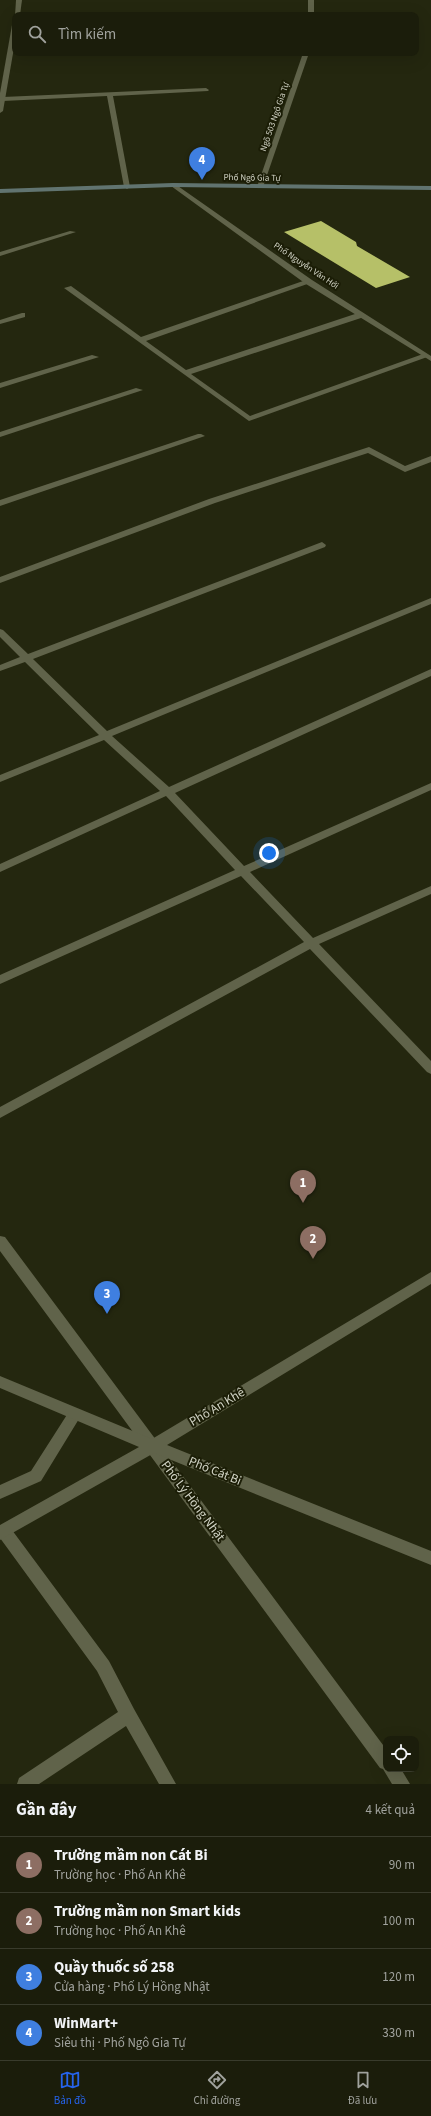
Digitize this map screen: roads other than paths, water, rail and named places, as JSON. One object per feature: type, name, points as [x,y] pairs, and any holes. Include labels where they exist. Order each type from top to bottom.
[{"type":"main road","name":"Phố Ngô Gia Tự","points":[[0,191],[173,185],[431,188]]},
{"type":"street","points":[[17,12],[19,0]]},
{"type":"street","points":[[311,0],[311,12]]},
{"type":"street","points":[[0,111],[12,44]]},
{"type":"street","name":"Ngõ 503 Ngô Gia Tự","points":[[260,187],[305,56]]},
{"type":"street","points":[[3,99],[206,90]]},
{"type":"street","points":[[110,95],[127,187]]},
{"type":"street","name":"Phố Nguyễn Văn Hới","points":[[173,185],[309,282],[429,357]]},
{"type":"street","points":[[0,254],[72,232]]},
{"type":"street","points":[[141,340],[309,282]]},
{"type":"street","points":[[68,288],[249,419],[429,357]]},
{"type":"street","points":[[0,322],[22,315]]},
{"type":"street","points":[[185,372],[361,315]]},
{"type":"street","points":[[0,386],[95,357]]},
{"type":"street","points":[[0,435],[139,390]]},
{"type":"street","points":[[0,503],[201,436]]},
{"type":"street","points":[[0,580],[212,501],[369,450],[405,468],[431,459]]},
{"type":"street","points":[[0,668],[322,545]]},
{"type":"street","points":[[0,779],[431,601]]},
{"type":"street","points":[[0,632],[106,736],[169,793],[310,944],[431,1069]]},
{"type":"street","points":[[0,868],[169,793],[431,672]]},
{"type":"street","points":[[0,980],[243,872],[431,786]]},
{"type":"street","points":[[0,1113],[310,944],[431,890]]},
{"type":"street","name":"Phố Lý Hồng Nhật","points":[[0,1241],[383,1758]]},
{"type":"street","name":"Phố An Khê","points":[[2,1532],[153,1446],[431,1277]]},
{"type":"street","name":"Phố Cát Bi","points":[[0,1382],[153,1446],[431,1558]]},
{"type":"street","points":[[0,1492],[36,1476],[75,1414]]},
{"type":"street","points":[[2,1532],[103,1666],[128,1715],[168,1784]]},
{"type":"street","points":[[25,1784],[128,1715]]},
{"type":"street","points":[[393,1772],[402,1784]]},
{"type":"place","name":"WinMart+","points":[[202,180]]},
{"type":"place","name":"Trường mầm non Cát Bi","points":[[303,1203]]},
{"type":"place","name":"Trường mầm non Smart kids","points":[[313,1259]]},
{"type":"place","name":"Quầy thuốc số 258","points":[[107,1314]]}]
